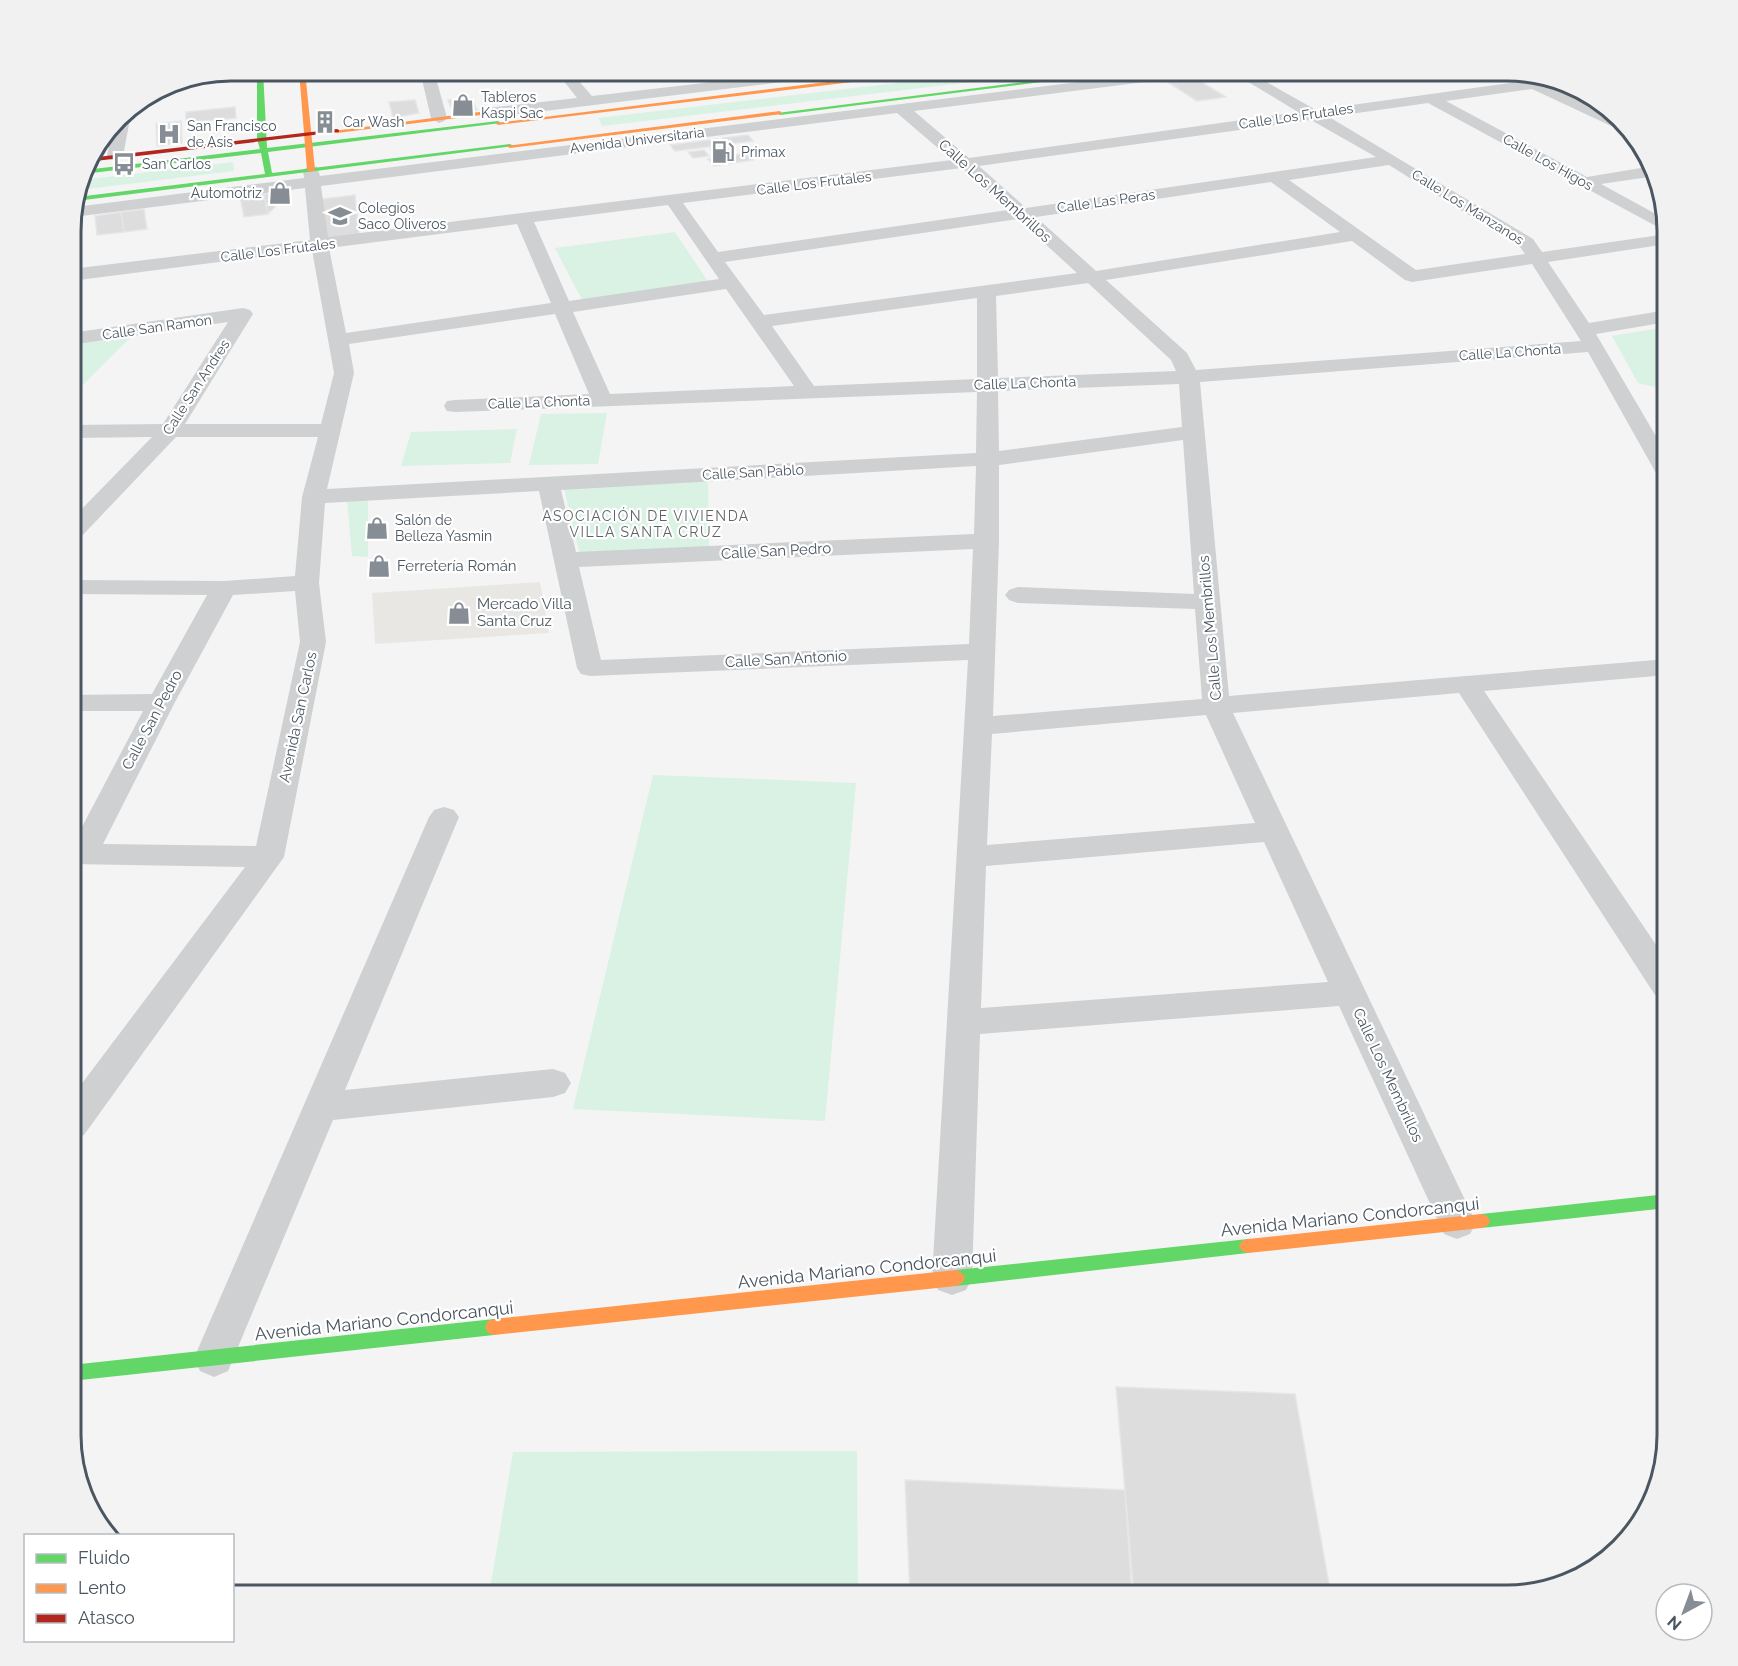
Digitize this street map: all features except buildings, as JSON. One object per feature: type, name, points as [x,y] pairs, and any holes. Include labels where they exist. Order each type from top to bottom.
[{"type":"main road","points":[[260,81],[262,145],[270,181]]},
{"type":"main road","name":"Avenida San Carlos","points":[[304,81],[311,176]]},
{"type":"main road","points":[[101,158],[262,145],[592,106],[842,81]]},
{"type":"main road","name":"Avenida Universitaria","points":[[311,176],[1047,81]]},
{"type":"main road","points":[[308,140],[439,118],[487,113]]},
{"type":"main road","points":[[95,170],[262,145]]},
{"type":"main road","name":"Avenida Universitaria","points":[[85,198],[270,181]]},
{"type":"main road","name":"Avenida Mariano Condorcanqui","points":[[81,1372],[1657,1202]]},
{"type":"street","points":[[430,81],[439,118]]},
{"type":"street","points":[[571,81],[592,106]]},
{"type":"street","points":[[487,113],[592,106],[768,81]]},
{"type":"street","name":"Avenida Universitaria","points":[[82,211],[270,181],[1116,81]]},
{"type":"street","name":"Calle Los Manzanos","points":[[1255,81],[1392,160],[1527,243],[1589,338],[1657,454]]},
{"type":"street","points":[[1534,84],[1603,116]]},
{"type":"street","name":"Calle Los Frutales","points":[[81,274],[320,246],[966,163],[1534,84]]},
{"type":"street","name":"Calle Los Higos","points":[[1430,98],[1657,222]]},
{"type":"street","name":"Calle Los Membrillos","points":[[899,107],[966,163],[1180,357],[1189,377],[1191,432],[1209,602],[1216,706],[1458,1223]]},
{"type":"street","points":[[115,156],[120,131]]},
{"type":"street","name":"Calle Las Peras","points":[[714,258],[1392,160]]},
{"type":"street","points":[[1584,182],[1645,173]]},
{"type":"street","name":"Avenida San Carlos","points":[[81,1111],[269,857],[313,642],[307,583],[314,497],[344,373],[320,246],[311,176]]},
{"type":"street","points":[[1274,177],[1412,276],[1657,241]]},
{"type":"street","points":[[673,201],[807,390]]},
{"type":"street","points":[[524,220],[602,400]]},
{"type":"street","points":[[759,322],[1092,277],[1356,235]]},
{"type":"street","points":[[338,340],[731,283]]},
{"type":"street","points":[[952,1278],[980,726],[990,459],[986,291]]},
{"type":"street","name":"Calle San Ramon","points":[[81,338],[243,314]]},
{"type":"street","name":"Calle San Andres","points":[[81,524],[170,431],[243,314]]},
{"type":"street","name":"Calle La Chonta","points":[[455,406],[807,390],[1189,377],[1589,338],[1657,319]]},
{"type":"street","points":[[81,431],[329,430]]},
{"type":"street","name":"Calle San Pablo","points":[[314,497],[548,482],[990,459],[1191,432]]},
{"type":"street","points":[[548,482],[566,560]]},
{"type":"street","name":"Calle San Pedro","points":[[566,560],[987,541]]},
{"type":"street","name":"Calle San Antonio","points":[[566,560],[590,668],[983,651]]},
{"type":"street","points":[[81,587],[224,588],[307,583]]},
{"type":"street","name":"Calle San Pedro","points":[[81,847],[224,588]]},
{"type":"street","points":[[1018,595],[1209,602]]},
{"type":"street","points":[[980,726],[1657,668]]},
{"type":"street","points":[[1467,685],[1657,970]]},
{"type":"street","points":[[81,703],[160,702]]},
{"type":"street","points":[[214,1358],[444,817]]},
{"type":"street","points":[[972,857],[1274,831]]},
{"type":"street","points":[[81,854],[269,857]]},
{"type":"street","points":[[964,1022],[1350,993]]},
{"type":"street","points":[[321,1107],[553,1083]]},
{"type":"shaded area","name":"Mercado Villa Santa Cruz","points":[[540,582],[549,633],[375,644],[372,593]]},
{"type":"green space","points":[[914,81],[980,81],[602,126],[598,118]]},
{"type":"green space","points":[[233,162],[234,171],[87,189],[91,179]]},
{"type":"green space","points":[[675,232],[709,283],[582,300],[555,248]]},
{"type":"green space","points":[[1657,329],[1657,388],[1638,383],[1612,336]]},
{"type":"green space","points":[[131,337],[81,387],[81,344]]},
{"type":"green space","points":[[607,413],[598,464],[529,465],[541,414]]},
{"type":"green space","points":[[517,429],[510,463],[401,466],[411,432]]},
{"type":"green space","points":[[708,479],[709,549],[580,555],[564,488]]},
{"type":"green space","points":[[368,498],[368,557],[352,556],[347,500]]},
{"type":"green space","points":[[653,775],[856,783],[825,1121],[573,1109]]},
{"type":"green space","points":[[857,1451],[858,1585],[491,1585],[513,1452]]},
{"type":"traffic: fast","points":[[260,81],[261,139],[269,175]]},
{"type":"traffic: fast","points":[[780,113],[1043,81]]},
{"type":"traffic: fast","points":[[94,171],[498,123]]},
{"type":"traffic: fast","points":[[85,198],[510,146]]},
{"type":"traffic: fast","points":[[1481,1221],[1657,1202]]},
{"type":"traffic: fast","points":[[956,1278],[1248,1246]]},
{"type":"traffic: fast","points":[[81,1372],[494,1327]]},
{"type":"traffic: slow","points":[[303,81],[311,170]]},
{"type":"traffic: slow","points":[[498,123],[849,81]]},
{"type":"traffic: slow","points":[[337,131],[487,113]]},
{"type":"traffic: slow","points":[[510,146],[780,113]]},
{"type":"traffic: slow","points":[[1248,1246],[1481,1221]]},
{"type":"traffic: slow","points":[[494,1327],[956,1278]]},
{"type":"traffic: jam","points":[[100,159],[337,131]]},
{"type":"place","name":"Tableros Kaspi Sac","points":[[463,105]]},
{"type":"place","name":"Car Wash","points":[[325,122]]},
{"type":"place","name":"San Francisco de Asis","points":[[169,134]]},
{"type":"place","name":"Primax","points":[[723,152]]},
{"type":"place","name":"San Carlos","points":[[124,164]]},
{"type":"place","name":"Automotriz","points":[[280,193]]},
{"type":"place","name":"Colegios Saco Oliveros","points":[[340,216]]},
{"type":"place","name":"Salón de Belleza Yasmin","points":[[377,528]]},
{"type":"place","name":"Ferretería Román","points":[[379,566]]},
{"type":"place","name":"Mercado Villa Santa Cruz","points":[[459,613]]},
{"type":"district","name":"ASOCIACIÓN DE VIVIENDA VILLA SANTA CRUZ","points":[[646,524]]}]
